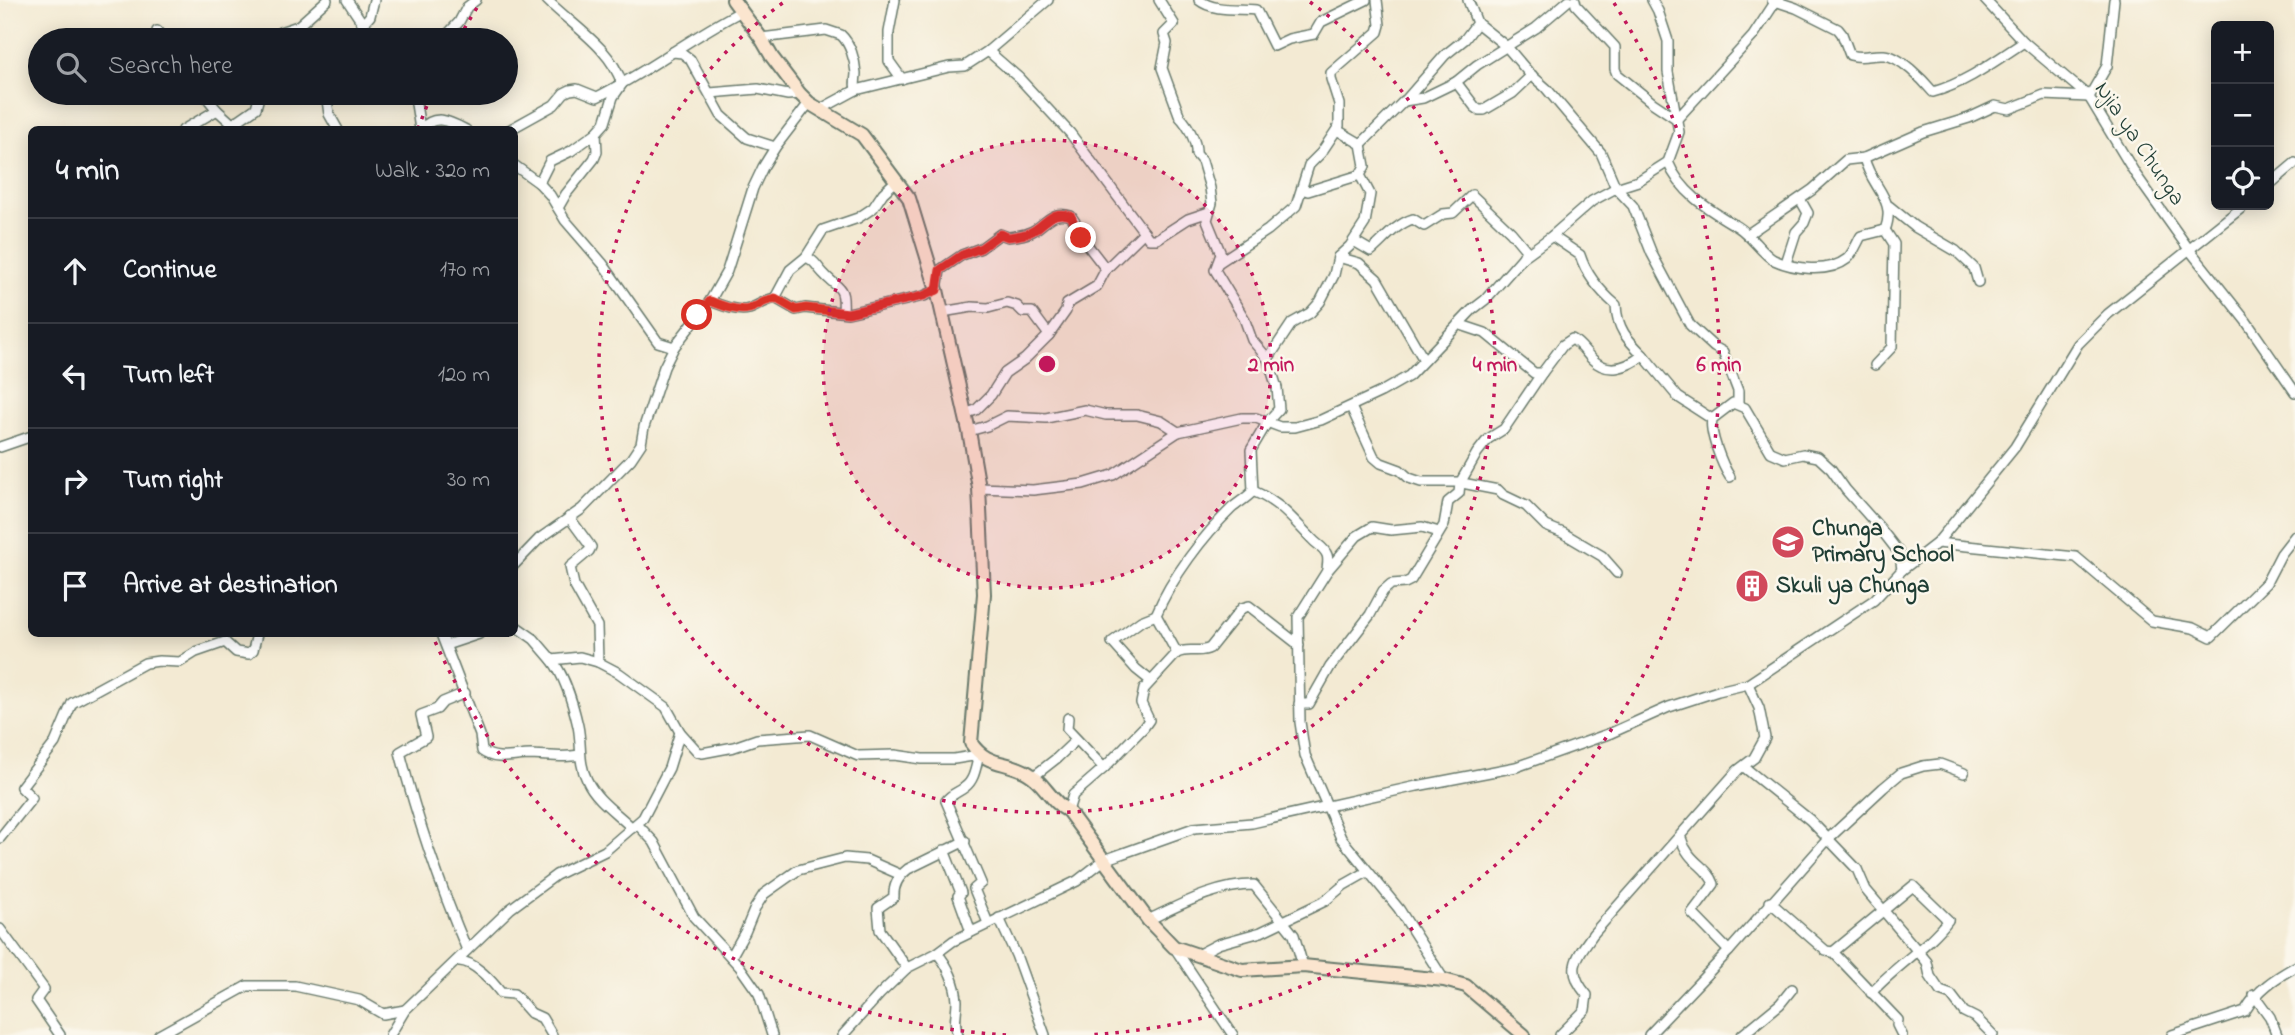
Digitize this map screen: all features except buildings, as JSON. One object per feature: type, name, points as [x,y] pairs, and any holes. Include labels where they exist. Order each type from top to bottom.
[{"type":"street","points":[[292,28],[298,26],[327,0]]},
{"type":"street","points":[[347,0],[363,28]]},
{"type":"street","points":[[363,24],[370,16],[374,0]]},
{"type":"street","points":[[453,28],[467,6],[476,0]]},
{"type":"street","points":[[547,0],[570,23],[598,44],[622,85]]},
{"type":"street","points":[[895,0],[889,32],[889,61],[902,79]]},
{"type":"street","points":[[518,561],[539,539],[582,509],[631,459],[641,444],[647,416],[674,347],[710,301],[727,271],[753,188],[775,147],[810,102],[949,67],[965,66],[988,51],[1048,0]]},
{"type":"street","points":[[1159,0],[1174,24],[1164,34],[1167,43],[1161,68],[1166,85],[1205,168],[1212,203],[1207,220],[1221,254],[1215,270],[1244,318],[1252,340],[1268,359],[1277,388],[1279,409],[1268,421],[1251,450],[1253,491]]},
{"type":"street","points":[[1199,0],[1205,5],[1220,8],[1256,10],[1274,46],[1289,39],[1314,34],[1321,22],[1366,0]]},
{"type":"street","points":[[1218,263],[1288,215],[1296,206],[1309,165],[1337,130],[1340,119],[1331,72],[1378,32],[1380,24],[1377,0]]},
{"type":"street","points":[[1468,0],[1477,23],[1507,47],[1601,153],[1616,188],[1633,206],[1652,254],[1690,325],[1723,352],[1738,391],[1738,404]]},
{"type":"street","points":[[1404,101],[1423,98],[1456,82],[1477,65],[1536,28],[1569,0]]},
{"type":"street","points":[[1575,0],[1576,5],[1615,47],[1617,74],[1677,118]]},
{"type":"street","points":[[979,488],[1033,490],[1083,484],[1113,475],[1178,432],[1242,418],[1256,418],[1280,427],[1321,420],[1409,376],[1458,324],[1486,300],[1523,257],[1592,201],[1616,188],[1638,181],[1668,162],[1679,132],[1668,72],[1668,41],[1652,0]]},
{"type":"street","name":"Njia ya Chunga","points":[[1985,0],[2024,42],[2089,97],[2136,175],[2188,248],[2246,321],[2295,392]]},
{"type":"street","points":[[1748,234],[1800,199],[1846,160],[1864,158],[1923,132],[1969,118],[1995,106],[2009,109],[2044,95],[2089,97],[2107,66],[2114,0]]},
{"type":"street","points":[[1677,118],[1753,36],[1774,1],[1796,8],[1838,29],[1850,55],[1861,58],[1888,55],[1921,77],[1933,92],[1971,76],[2024,42]]},
{"type":"street","points":[[516,126],[554,105],[570,90],[577,89],[597,97],[622,85],[737,6],[761,37],[772,57],[810,102]]},
{"type":"street","points":[[1361,144],[1445,55],[1465,39],[1477,23]]},
{"type":"street","points":[[761,37],[826,30],[841,35],[851,51],[856,73],[856,90]]},
{"type":"street","points":[[988,51],[1019,78],[1070,133],[1149,239],[1157,239],[1188,219],[1209,212]]},
{"type":"street","points":[[673,52],[682,53],[690,59],[721,115],[747,138],[775,147]]},
{"type":"street","points":[[1456,82],[1475,107],[1484,110],[1513,93],[1532,75]]},
{"type":"street","points":[[539,183],[550,162],[571,151],[605,123],[613,97],[622,85]]},
{"type":"street","points":[[710,93],[758,89],[810,102],[862,135],[909,198],[937,290],[979,488],[983,602],[971,743],[979,755],[992,762],[1020,768],[1034,776],[1060,807],[1068,811],[1149,920],[1174,947],[1233,1035]]},
{"type":"street","points":[[213,105],[235,126]]},
{"type":"street","points":[[237,126],[257,105]]},
{"type":"street","points":[[328,105],[336,126]]},
{"type":"street","points":[[416,105],[420,126]]},
{"type":"street","points":[[190,126],[217,110]]},
{"type":"street","points":[[424,126],[432,120],[443,119],[458,126]]},
{"type":"street","points":[[1302,189],[1308,191],[1360,175],[1365,166],[1361,144],[1337,130]]},
{"type":"street","points":[[558,208],[594,159],[597,152],[596,133]]},
{"type":"street","points":[[1864,158],[1868,174],[1889,206],[1915,227],[1956,251],[1974,268],[1978,282]]},
{"type":"street","points":[[1668,162],[1674,177],[1685,189],[1714,213],[1748,234],[1772,259],[1797,269],[1837,265],[1849,258],[1861,236],[1885,230]]},
{"type":"street","points":[[2274,182],[2295,163]]},
{"type":"street","points":[[518,169],[539,183],[550,195],[565,220],[603,264],[658,342],[674,347]]},
{"type":"street","points":[[1268,359],[1292,323],[1310,313],[1320,302],[1334,275],[1338,257],[1354,241],[1365,223],[1370,194],[1360,175]]},
{"type":"street","points":[[775,298],[790,270],[806,257],[823,230],[858,218],[873,208],[883,193],[897,180]]},
{"type":"street","points":[[1354,241],[1371,251],[1402,222],[1412,219],[1424,226],[1443,214],[1453,214],[1472,195],[1526,250],[1523,257]]},
{"type":"street","points":[[1786,263],[1796,232],[1808,213],[1800,199]]},
{"type":"street","points":[[1885,230],[1889,219],[1889,206]]},
{"type":"street","points":[[844,1035],[880,993],[907,968],[988,923],[1077,881],[1104,860],[1194,828],[1252,823],[1417,786],[1516,768],[1611,733],[1669,707],[1748,684],[1874,600],[1902,570],[1937,543],[2015,447],[2078,344],[2108,314],[2238,210]]},
{"type":"street","points":[[937,290],[940,270],[946,264],[981,248],[1000,234],[1008,237],[1035,230],[1049,217],[1057,214],[1071,216],[1075,229],[1106,269]]},
{"type":"street","points":[[1875,365],[1892,347],[1894,244],[1885,230]]},
{"type":"street","points":[[964,414],[976,410],[991,395],[1004,373],[1025,359],[1049,335],[1066,312],[1067,304],[1097,286],[1106,269],[1144,232]]},
{"type":"street","points":[[1552,236],[1580,255],[1583,265],[1599,288],[1616,305],[1617,320],[1623,336],[1643,355],[1678,397],[1712,419]]},
{"type":"street","points":[[806,257],[817,263],[822,273],[836,282],[840,288],[843,312]]},
{"type":"street","points":[[1338,257],[1359,263],[1377,279],[1424,360]]},
{"type":"street","points":[[710,301],[730,308],[748,309],[763,300],[775,298],[796,310],[806,308],[843,312],[923,296],[937,290]]},
{"type":"street","points":[[942,312],[1007,303],[1017,306],[1023,312],[1032,312],[1049,335]]},
{"type":"street","points":[[1458,324],[1485,333],[1524,366],[1534,373],[1542,373]]},
{"type":"street","points":[[1299,705],[1308,704],[1317,693],[1330,667],[1370,615],[1383,591],[1391,584],[1411,580],[1447,517],[1448,502],[1459,494],[1460,483],[1488,439],[1504,429],[1563,345],[1572,339],[1601,365],[1620,368],[1628,366],[1643,355]]},
{"type":"street","points":[[1730,477],[1721,463],[1711,425],[1712,419],[1733,403],[1745,408],[1771,452],[1785,458],[1803,454],[1818,457],[1825,463],[1900,554],[1902,570]]},
{"type":"street","points":[[1350,407],[1374,457],[1381,463],[1421,482],[1492,487],[1519,501],[1546,526],[1602,556],[1617,573]]},
{"type":"street","points":[[969,431],[1007,416],[1046,418],[1085,410],[1106,415],[1136,415],[1161,421],[1178,432]]},
{"type":"street","points":[[0,447],[28,437]]},
{"type":"street","points":[[1253,491],[1287,511],[1313,541],[1323,548],[1328,558],[1327,571]]},
{"type":"street","points":[[1151,681],[1129,662],[1112,642],[1141,621],[1156,615],[1173,580],[1215,526],[1253,491]]},
{"type":"street","points":[[569,517],[591,547],[570,567],[574,585],[597,626],[598,662]]},
{"type":"street","points":[[1439,532],[1422,527],[1391,530],[1372,527],[1357,536],[1327,571],[1298,617],[1299,705],[1306,755],[1341,838],[1399,909],[1444,980]]},
{"type":"street","points":[[1937,543],[2076,557],[2152,621],[2193,628],[2211,637],[2266,583],[2281,554],[2295,536]]},
{"type":"street","points":[[1068,811],[1073,795],[1104,768],[1149,720],[1141,704],[1144,689],[1177,653],[1185,649],[1204,651],[1210,648],[1242,608],[1250,606],[1299,645]]},
{"type":"street","points":[[1156,615],[1177,653]]},
{"type":"street","points":[[518,628],[534,639],[559,669],[578,727],[582,768],[597,797],[654,842],[678,890],[698,922],[731,957],[759,994],[772,1035]]},
{"type":"street","points":[[0,838],[32,798],[21,787],[55,743],[72,703],[145,663],[180,662],[196,652],[225,642],[236,652],[249,654],[253,650],[256,637]]},
{"type":"street","points":[[442,637],[480,735],[480,746],[487,755],[507,758],[533,755],[560,758],[580,755]]},
{"type":"street","points":[[446,645],[470,637]]},
{"type":"street","points":[[552,660],[580,657],[598,662],[619,673],[666,707],[680,732],[702,753],[757,739],[810,735],[858,756],[870,754],[954,759],[979,755]]},
{"type":"street","points":[[1560,1035],[1585,1010],[1587,995],[1577,982],[1576,959],[1593,934],[1757,754],[1765,738],[1759,708],[1748,684]]},
{"type":"street","points":[[465,693],[421,715],[426,737],[400,752],[451,912],[467,950]]},
{"type":"street","points":[[1068,718],[1067,729],[1104,768]]},
{"type":"street","points":[[390,1035],[405,1010],[510,909],[556,875],[605,851],[643,818],[669,768],[680,732]]},
{"type":"street","points":[[1034,776],[1076,740]]},
{"type":"street","points":[[979,755],[973,778],[966,787],[956,791],[946,801],[981,883],[974,889],[988,923]]},
{"type":"street","points":[[1649,1035],[1729,951],[1828,839],[1901,773],[1940,764],[1964,773]]},
{"type":"street","points":[[1744,767],[1810,820],[1857,869],[1866,890],[1927,962],[1930,976],[1940,991],[1951,995],[1964,1012],[1976,1018],[1993,1035]]},
{"type":"street","points":[[1681,838],[1685,852],[1712,877],[1714,884],[1692,913],[1729,951]]},
{"type":"street","points":[[907,968],[892,946],[887,944],[880,930],[878,908],[894,897],[894,890],[901,875],[965,841]]},
{"type":"street","points":[[944,850],[961,893],[958,895],[971,932]]},
{"type":"street","points":[[731,957],[764,894],[798,870],[845,858],[867,860],[901,875]]},
{"type":"street","points":[[1195,956],[1218,944],[1261,932],[1325,901],[1367,872]]},
{"type":"street","points":[[1149,920],[1203,895],[1241,885],[1254,885],[1294,935],[1303,966]]},
{"type":"street","points":[[1833,952],[1913,886],[1948,920],[1940,931],[1871,993]]},
{"type":"street","points":[[1770,902],[1826,951],[1833,952],[1898,1020],[1897,1025],[1902,1035]]},
{"type":"street","points":[[999,918],[1016,955],[1045,1035]]},
{"type":"street","points":[[0,929],[44,989],[36,1000],[60,1035]]},
{"type":"street","points":[[1174,947],[1242,970],[1303,966],[1444,980],[1466,986],[1524,1035]]},
{"type":"street","points":[[937,953],[947,964],[957,998],[955,1026],[958,1035]]},
{"type":"street","points":[[458,961],[464,960],[470,964],[494,983],[501,993],[514,994],[531,1013],[542,1018],[552,1035]]},
{"type":"street","points":[[2172,1035],[2245,1011],[2254,995],[2273,979],[2295,967]]},
{"type":"street","points":[[159,1035],[247,986],[295,986],[359,1000],[383,1014],[405,1010]]},
{"type":"street","points":[[1742,1035],[1780,1004],[1792,989]]},
{"type":"street","points":[[2254,995],[2270,1017],[2277,1035]]},
{"type":"place","name":"Chunga Primary School","points":[[1788,542]]},
{"type":"place","name":"Skuli ya Chunga","points":[[1752,586]]},
{"type":"route","points":[[697,315],[710,301],[730,308],[748,309],[763,300],[775,298],[796,310],[806,308],[848,313],[923,296],[937,290],[940,270],[946,264],[981,248],[1000,234],[1017,236],[1035,230],[1049,217],[1057,214],[1071,216],[1081,238]]}]
